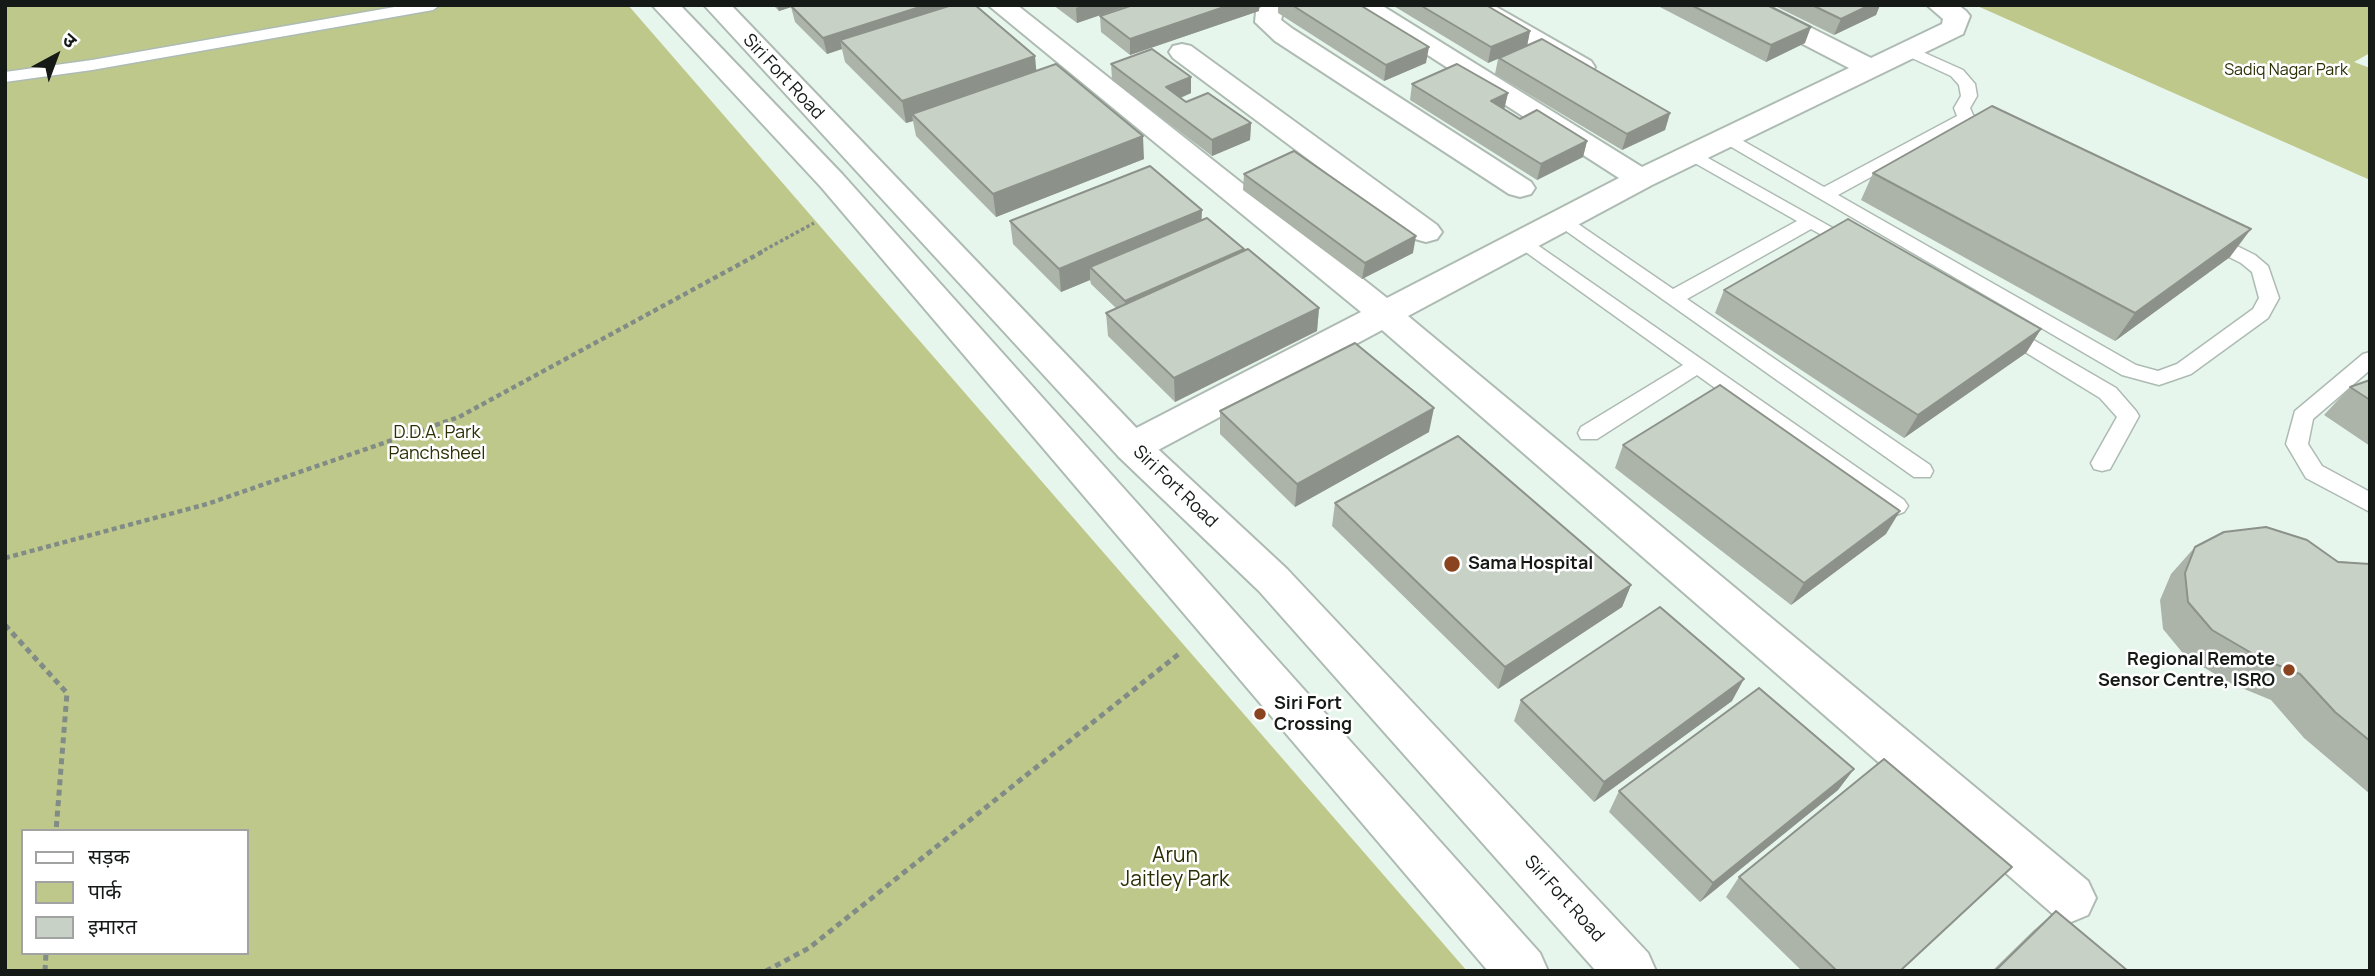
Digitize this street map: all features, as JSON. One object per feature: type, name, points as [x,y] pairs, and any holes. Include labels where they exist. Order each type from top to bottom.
[{"type":"street","name":"Siri Fort Road","points":[[664,5],[832,181],[1522,971]]},
{"type":"street","name":"Siri Fort Road","points":[[717,5],[1132,447],[1273,580],[1630,971]]},
{"type":"street","points":[[1001,5],[1385,314],[2071,898]]},
{"type":"street","points":[[1284,5],[1269,12],[1268,22],[1284,35],[1520,188]]},
{"type":"street","points":[[1363,5],[1641,179]]},
{"type":"street","points":[[1474,5],[1600,78]]},
{"type":"street","points":[[1746,5],[1870,68]]},
{"type":"street","points":[[1132,447],[1641,179],[1954,28],[1957,16],[1940,5]]},
{"type":"street","points":[[1182,52],[1426,232]]},
{"type":"lane","points":[[5,77],[433,5]]},
{"type":"lane","points":[[1907,50],[1957,73],[1967,84],[1969,96],[1962,108],[1966,118],[2013,145]]},
{"type":"lane","points":[[1824,195],[1966,118]]},
{"type":"lane","points":[[1725,138],[2129,370],[2159,378],[2184,369],[2205,355],[2261,313],[2269,298],[2261,270],[2248,259],[2197,233]]},
{"type":"lane","points":[[1692,154],[1870,254]]},
{"type":"lane","points":[[1561,221],[1922,471]]},
{"type":"lane","points":[[1673,298],[1811,221]]},
{"type":"lane","points":[[1523,241],[1896,506]]},
{"type":"lane","points":[[1987,320],[2058,360],[2108,393],[2128,416],[2102,463]]},
{"type":"lane","points":[[2370,359],[2303,416],[2297,444],[2314,472],[2370,502]]},
{"type":"lane","points":[[1589,433],[1698,365]]},
{"type":"path","points":[[5,558],[207,504],[459,418],[816,222]]},
{"type":"path","points":[[5,625],[67,693],[56,829]]},
{"type":"path","points":[[766,971],[809,948],[1186,648]]},
{"type":"green space","name":"D.D.A. Park Panchsheel","points":[[5,5],[628,5],[1467,971],[5,971]]},
{"type":"green space","name":"Sadiq Nagar Park","points":[[1975,5],[2370,5],[2370,53],[2354,62],[2370,68],[2370,180]]},
{"type":"building","points":[[926,5],[823,38],[791,6]]},
{"type":"building","points":[[952,5],[975,5],[1035,56],[902,101],[840,40]]},
{"type":"building","points":[[1133,5],[1230,5],[1130,39],[1100,16]]},
{"type":"building","points":[[1292,5],[1360,5],[1429,47],[1386,65]]},
{"type":"building","points":[[1420,5],[1486,5],[1530,31],[1491,47]]},
{"type":"building","points":[[1691,5],[1767,5],[1811,27],[1771,45]]},
{"type":"building","points":[[1812,5],[1870,5],[1841,19]]},
{"type":"building","points":[[1542,39],[1670,113],[1627,134],[1499,58]]},
{"type":"building","points":[[1152,49],[1191,77],[1166,87],[1186,102],[1208,93],[1251,123],[1212,140],[1111,64]]},
{"type":"building","points":[[1056,64],[1143,136],[993,194],[912,114]]},
{"type":"building","points":[[1457,64],[1508,93],[1491,101],[1520,119],[1537,110],[1587,141],[1541,164],[1412,84]]},
{"type":"building","points":[[1992,106],[2251,229],[2135,313],[1873,173]]},
{"type":"building","points":[[1294,151],[1416,236],[1365,263],[1244,174]]},
{"type":"building","points":[[1150,166],[1202,210],[1059,269],[1010,221]]},
{"type":"building","points":[[1207,218],[1244,249],[1125,301],[1090,267]]},
{"type":"building","points":[[1848,219],[2041,329],[1918,415],[1724,290]]},
{"type":"building","points":[[1248,249],[1319,308],[1174,378],[1106,313]]},
{"type":"building","points":[[1355,343],[1434,408],[1297,484],[1220,411]]},
{"type":"building","points":[[2370,380],[2370,400],[2350,387]]},
{"type":"building","points":[[1720,385],[1900,511],[1804,583],[1623,445]]},
{"type":"building","points":[[1458,436],[1631,585],[1505,667],[1335,503]]},
{"type":"building","name":"Regional Remote Sensor Centre, ISRO","points":[[2266,527],[2307,540],[2338,562],[2370,564],[2370,741],[2335,712],[2300,674],[2260,658],[2212,630],[2188,602],[2185,573],[2195,547],[2224,532]]},
{"type":"building","points":[[1660,607],[1744,679],[1604,782],[1521,700]]},
{"type":"building","points":[[1759,688],[1854,769],[1713,883],[1619,791]]},
{"type":"building","points":[[1884,759],[2012,867],[1900,971],[1837,971],[1739,877]]},
{"type":"building","points":[[2056,911],[2128,971],[1995,971]]},
{"type":"place","name":"Sama Hospital","points":[[1452,564]]},
{"type":"place","name":"Regional Remote Sensor Centre, ISRO","points":[[2289,670]]},
{"type":"place","name":"Siri Fort Crossing","points":[[1260,714]]},
{"type":"park label","name":"Arun Jaitley Park","points":[[1175,868]]}]
